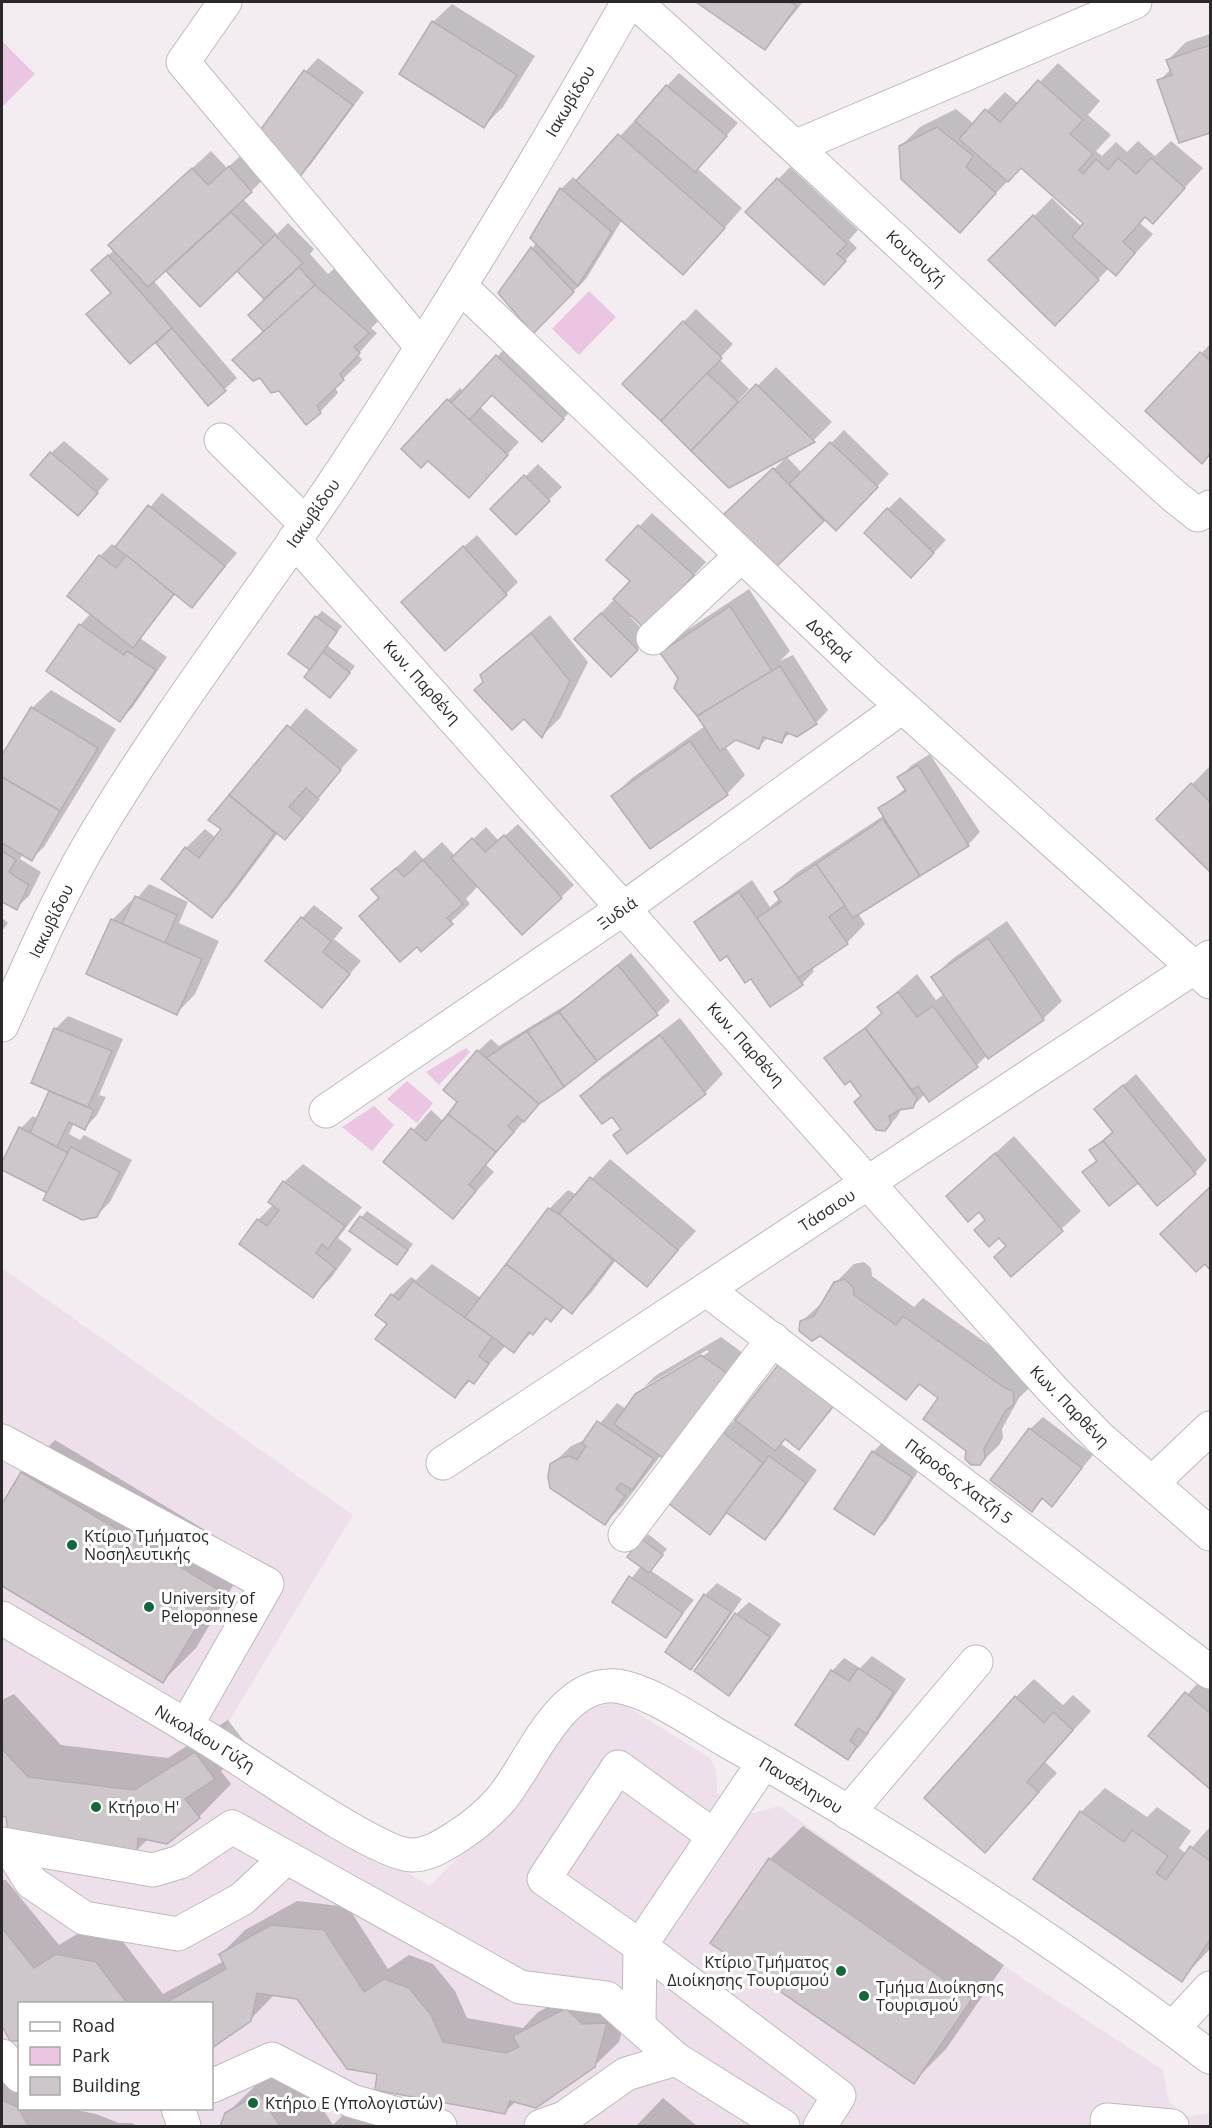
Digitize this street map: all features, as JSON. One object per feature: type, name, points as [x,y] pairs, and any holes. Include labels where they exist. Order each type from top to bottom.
[{"type":"street","points":[[225,2],[183,62],[422,347]]},
{"type":"street","name":"Ιακωβίδου","points":[[2,1025],[57,905],[99,828],[156,737],[300,532],[422,347],[628,2]]},
{"type":"street","name":"Κουτουζή","points":[[635,2],[798,146],[1030,366],[1204,511]]},
{"type":"street","points":[[798,146],[1135,2]]},
{"type":"street","name":"Δοξαρά","points":[[460,286],[902,707],[1205,969]]},
{"type":"street","name":"Κων. Παρθένη","points":[[221,440],[624,908],[1082,1421],[1210,1534]]},
{"type":"street","points":[[653,638],[741,556]]},
{"type":"street","name":"Ξυδιά","points":[[326,1111],[624,908],[902,707]]},
{"type":"street","name":"Τάσσιου","points":[[443,1463],[870,1182],[1205,969]]},
{"type":"street","name":"Πάροδος Χατζή 5","points":[[706,1290],[773,1338],[1210,1672]]},
{"type":"street","points":[[625,1535],[773,1338]]},
{"type":"street","points":[[1152,1483],[1210,1428]]},
{"type":"street","points":[[2,1441],[267,1584],[186,1726]]},
{"type":"street","name":"Νικολάου Γύζη","points":[[2,1618],[186,1726],[377,1844],[409,1856]]},
{"type":"street","points":[[848,1813],[976,1662]]},
{"type":"street","name":"Πανσέληνου","points":[[409,1856],[442,1847],[485,1816],[516,1779],[568,1703],[593,1688],[618,1686],[633,1690],[764,1762],[848,1813],[1056,1945],[1210,2057]]},
{"type":"street","points":[[639,2024],[640,1946],[764,1762]]},
{"type":"street","points":[[714,1836],[618,1767],[544,1879],[640,1946],[839,2097],[820,2127]]},
{"type":"street","points":[[5,1844],[153,1870],[180,1862],[232,1827],[520,1987],[607,1998],[676,2059],[783,2127]]},
{"type":"street","points":[[5,1844],[31,1882],[84,1918],[178,1934],[242,1899],[286,1858]]},
{"type":"street","points":[[1173,2028],[1210,1988]]},
{"type":"street","points":[[2,2056],[18,2074]]},
{"type":"street","points":[[213,2086],[272,2059],[352,2101],[440,2127]]},
{"type":"street","points":[[554,2124],[626,2074],[676,2059]]},
{"type":"street","points":[[178,2110],[184,2127]]},
{"type":"street","points":[[1107,2120],[1172,2127]]},
{"type":"shaded area","name":"University of Peloponnese","points":[[2,1268],[353,1515],[209,1755],[430,1886],[488,1826],[563,1726],[593,1704],[615,1699],[710,1758],[716,1770],[717,1793],[747,1815],[779,1806],[1022,1978],[1163,2070],[1169,2102],[1187,2117],[1210,2113],[1210,2126],[2,2126]]},
{"type":"green space","points":[[2,41],[35,74],[2,107]]},
{"type":"green space","points":[[589,291],[616,317],[579,355],[552,329]]},
{"type":"green space","points":[[466,1048],[470,1052],[439,1085],[426,1072]]},
{"type":"green space","points":[[407,1081],[433,1103],[417,1123],[387,1099]]},
{"type":"green space","points":[[374,1106],[394,1125],[372,1151],[342,1127]]},
{"type":"building","points":[[696,2],[790,2],[797,6],[765,50]]},
{"type":"building","points":[[432,21],[517,75],[484,128],[399,74]]},
{"type":"building","points":[[1210,45],[1210,133],[1179,143],[1157,80],[1172,75],[1166,60]]},
{"type":"building","points":[[304,70],[353,105],[299,178],[261,129]]},
{"type":"building","points":[[1038,80],[1083,120],[1070,134],[1093,154],[1079,170],[1083,174],[1096,159],[1108,170],[1118,158],[1136,174],[1151,158],[1185,188],[1153,224],[1145,217],[1123,242],[1135,253],[1116,276],[1072,237],[1083,223],[1021,168],[1008,182],[959,139],[985,109],[1000,122]]},
{"type":"building","points":[[666,85],[727,136],[695,172],[635,121]]},
{"type":"building","points":[[937,127],[973,156],[966,167],[996,193],[960,233],[901,179],[899,146]]},
{"type":"building","points":[[618,134],[725,228],[683,275],[576,181]]},
{"type":"building","points":[[229,166],[252,192],[148,287],[108,245],[192,168],[208,185]]},
{"type":"building","points":[[777,178],[847,244],[837,254],[846,261],[824,285],[745,212]]},
{"type":"building","points":[[560,188],[612,232],[578,286],[530,238]]},
{"type":"building","points":[[231,212],[264,245],[200,307],[166,271]]},
{"type":"building","points":[[1033,215],[1099,280],[1055,326],[988,260]]},
{"type":"building","points":[[275,235],[303,263],[264,299],[237,271]]},
{"type":"building","points":[[531,247],[574,292],[533,334],[498,293]]},
{"type":"building","points":[[108,255],[172,328],[130,364],[86,314],[111,293],[91,270]]},
{"type":"building","points":[[299,267],[315,285],[264,332],[248,315]]},
{"type":"building","points":[[315,285],[369,333],[354,347],[360,353],[340,374],[344,380],[317,406],[321,413],[306,425],[279,391],[271,393],[260,378],[253,381],[232,360]]},
{"type":"building","points":[[683,321],[722,358],[661,421],[622,384]]},
{"type":"building","points":[[172,328],[226,391],[208,406],[156,343]]},
{"type":"building","points":[[1200,352],[1210,361],[1210,454],[1202,464],[1145,411]]},
{"type":"building","points":[[496,355],[564,419],[542,442],[492,395],[469,420],[451,403]]},
{"type":"building","points":[[707,373],[738,402],[691,451],[661,421]]},
{"type":"building","points":[[756,384],[815,442],[729,488],[691,451]]},
{"type":"building","points":[[447,399],[508,455],[469,498],[428,461],[421,468],[401,449]]},
{"type":"building","points":[[830,442],[878,487],[836,531],[789,484]]},
{"type":"building","points":[[50,452],[98,493],[78,516],[30,475]]},
{"type":"building","points":[[773,468],[824,521],[774,569],[723,515]]},
{"type":"building","points":[[524,475],[550,501],[516,535],[490,509]]},
{"type":"building","points":[[148,505],[225,566],[192,608],[115,547]]},
{"type":"building","points":[[887,508],[934,553],[911,578],[864,533]]},
{"type":"building","points":[[638,525],[694,575],[645,629],[613,599],[630,581],[606,560]]},
{"type":"building","points":[[463,546],[507,595],[445,651],[401,602]]},
{"type":"building","points":[[99,555],[116,568],[126,555],[174,594],[133,648],[67,596]]},
{"type":"building","points":[[730,606],[772,671],[697,716],[674,688],[678,678],[660,653]]},
{"type":"building","points":[[601,613],[638,650],[611,677],[574,639]]},
{"type":"building","points":[[315,616],[337,632],[310,670],[288,654]]},
{"type":"building","points":[[79,624],[124,655],[127,651],[156,670],[120,722],[46,671]]},
{"type":"building","points":[[531,633],[570,681],[542,738],[524,719],[512,730],[474,690],[483,682],[480,675]]},
{"type":"building","points":[[323,652],[350,673],[330,698],[304,677]]},
{"type":"building","points":[[780,666],[817,724],[797,737],[786,732],[782,743],[763,737],[759,749],[736,740],[720,751],[697,716]]},
{"type":"building","points":[[31,707],[98,748],[60,811],[2,777],[2,755]]},
{"type":"building","points":[[287,725],[341,770],[318,798],[306,788],[289,807],[303,818],[285,840],[229,795]]},
{"type":"building","points":[[690,741],[728,795],[650,849],[611,796]]},
{"type":"building","points":[[918,765],[969,846],[920,876],[878,808],[906,791],[897,777]]},
{"type":"building","points":[[2,777],[60,811],[32,861],[2,843]]},
{"type":"building","points":[[1191,783],[1210,802],[1210,872],[1156,819]]},
{"type":"building","points":[[229,795],[275,833],[212,918],[161,879],[185,847],[199,858],[221,829],[208,820]]},
{"type":"building","points":[[883,819],[920,876],[853,918],[816,864]]},
{"type":"building","points":[[504,835],[562,898],[522,935],[451,858],[472,838],[485,852]]},
{"type":"building","points":[[2,851],[16,860],[9,872],[29,885],[17,910],[2,902]]},
{"type":"building","points":[[423,860],[463,904],[447,918],[453,924],[421,952],[417,947],[400,962],[359,916],[379,898],[371,889],[396,868],[404,877]]},
{"type":"building","points":[[816,864],[845,905],[829,917],[848,944],[798,978],[757,918],[781,902],[774,892]]},
{"type":"building","points":[[739,892],[803,985],[770,1007],[751,979],[745,983],[727,956],[720,961],[694,922]]},
{"type":"building","points":[[135,896],[177,915],[165,943],[122,924]]},
{"type":"building","points":[[301,917],[331,941],[323,952],[350,974],[322,1008],[265,961]]},
{"type":"building","points":[[111,919],[202,959],[177,1015],[86,974]]},
{"type":"building","points":[[988,938],[1044,1020],[988,1059],[931,977]]},
{"type":"building","points":[[618,965],[658,1015],[597,1061],[559,1012]]},
{"type":"building","points":[[898,992],[917,1017],[933,1006],[978,1067],[929,1102],[918,1086],[912,1090],[865,1028],[882,1013],[877,1007]]},
{"type":"building","points":[[559,1012],[597,1061],[564,1087],[527,1031]]},
{"type":"building","points":[[54,1028],[112,1051],[88,1107],[31,1083]]},
{"type":"building","points":[[865,1028],[917,1098],[913,1108],[899,1110],[889,1116],[891,1123],[885,1131],[876,1130],[854,1102],[861,1096],[850,1081],[845,1085],[824,1058]]},
{"type":"building","points":[[527,1031],[564,1087],[539,1104],[486,1058]]},
{"type":"building","points":[[660,1035],[706,1094],[627,1154],[613,1135],[621,1129],[612,1117],[602,1124],[580,1096]]},
{"type":"building","points":[[477,1050],[539,1104],[524,1122],[517,1116],[508,1126],[514,1132],[496,1152],[448,1114],[457,1102],[443,1090]]},
{"type":"building","points":[[1123,1085],[1196,1174],[1157,1206],[1103,1141],[1113,1132],[1094,1109]]},
{"type":"building","points":[[49,1091],[94,1110],[85,1130],[69,1122],[57,1147],[30,1133]]},
{"type":"building","points":[[448,1114],[496,1152],[469,1185],[476,1191],[453,1219],[383,1162],[411,1128],[426,1141]]},
{"type":"building","points":[[19,1127],[68,1153],[47,1193],[2,1170],[2,1162]]},
{"type":"building","points":[[1103,1141],[1138,1183],[1109,1206],[1082,1172],[1097,1161],[1089,1150]]},
{"type":"building","points":[[71,1147],[120,1172],[97,1217],[82,1220],[43,1200]]},
{"type":"building","points":[[995,1153],[1063,1231],[1011,1277],[994,1257],[1006,1246],[999,1238],[989,1247],[974,1230],[985,1220],[979,1212],[968,1222],[946,1196]]},
{"type":"building","points":[[590,1177],[678,1250],[647,1287],[559,1214]]},
{"type":"building","points":[[283,1181],[345,1226],[328,1249],[322,1244],[316,1253],[335,1268],[313,1298],[239,1244],[257,1219],[267,1226],[279,1210],[268,1202]]},
{"type":"building","points":[[1210,1187],[1210,1270],[1205,1264],[1196,1272],[1160,1234]]},
{"type":"building","points":[[548,1208],[559,1214],[613,1260],[572,1314],[506,1264]]},
{"type":"building","points":[[360,1216],[408,1250],[397,1265],[349,1231]]},
{"type":"building","points":[[506,1264],[563,1307],[551,1322],[546,1318],[533,1335],[529,1332],[514,1353],[465,1317]]},
{"type":"building","points":[[845,1279],[853,1287],[854,1295],[896,1325],[903,1316],[1005,1388],[1013,1391],[1014,1405],[1006,1410],[984,1449],[985,1458],[980,1465],[971,1465],[965,1459],[966,1451],[923,1419],[938,1398],[919,1384],[906,1400],[820,1336],[812,1341],[799,1331],[800,1321],[814,1316],[834,1282]]},
{"type":"building","points":[[413,1281],[492,1337],[479,1356],[489,1364],[474,1384],[468,1380],[455,1398],[375,1339],[387,1324],[375,1315],[391,1294],[399,1300]]},
{"type":"building","points":[[701,1355],[734,1378],[672,1464],[614,1424],[635,1394]]},
{"type":"building","points":[[781,1361],[835,1404],[799,1450],[785,1439],[775,1451],[735,1420]]},
{"type":"building","points":[[597,1421],[654,1459],[632,1490],[621,1483],[616,1489],[625,1496],[605,1525],[550,1488],[548,1477],[550,1464],[560,1458],[570,1456],[577,1460],[586,1446],[582,1443]]},
{"type":"building","points":[[1029,1428],[1082,1468],[1052,1507],[1042,1498],[1032,1512],[990,1480]]},
{"type":"building","points":[[721,1431],[763,1463],[710,1535],[668,1503]]},
{"type":"building","points":[[872,1451],[912,1477],[874,1535],[834,1509]]},
{"type":"building","points":[[769,1456],[806,1483],[765,1540],[726,1512]]},
{"type":"building","name":"Κτίριο Τμήματος Νοσηλευτικής","points":[[21,1472],[219,1590],[163,1683],[2,1586],[2,1504]]},
{"type":"building","points":[[641,1539],[663,1555],[649,1573],[627,1557]]},
{"type":"building","points":[[629,1576],[683,1613],[666,1638],[612,1602]]},
{"type":"building","points":[[704,1594],[731,1612],[691,1670],[665,1652]]},
{"type":"building","points":[[735,1613],[770,1637],[729,1696],[694,1671]]},
{"type":"building","points":[[858,1668],[894,1692],[867,1734],[858,1728],[850,1741],[857,1746],[848,1760],[795,1725],[831,1670],[849,1681]]},
{"type":"building","points":[[1185,1692],[1210,1713],[1210,1789],[1148,1736]]},
{"type":"building","points":[[1015,1696],[1044,1723],[1053,1712],[1073,1730],[1027,1782],[1039,1792],[985,1853],[924,1798]]},
{"type":"building","name":"Κτήριο Η'","points":[[2,1749],[28,1777],[134,1790],[195,1752],[215,1779],[185,1799],[200,1818],[167,1844],[138,1838],[137,1852],[8,1833],[6,1817],[2,1816]]},
{"type":"building","points":[[1080,1811],[1124,1842],[1132,1830],[1168,1856],[1156,1873],[1166,1880],[1190,1846],[1210,1861],[1210,1940],[1182,1982],[1033,1879]]},
{"type":"building","name":"Κτίριο Τμήματος Διοίκησης Τουρισμού","points":[[769,1858],[972,1999],[914,2084],[710,1943]]},
{"type":"building","points":[[271,1925],[324,1930],[364,1992],[384,1979],[409,1988],[431,2015],[443,2042],[506,2053],[519,2047],[513,2036],[566,2008],[582,2024],[607,2023],[595,2067],[536,2108],[510,2101],[505,2114],[375,2090],[377,2074],[347,2069],[297,1999],[257,1993],[251,2021],[213,2047],[213,2002],[167,2002],[226,1969],[219,1954]]},
{"type":"building","points":[[2,1928],[34,1968],[56,1954],[96,1962],[126,2002],[18,2002],[18,2041],[10,2041],[2,2026]]},
{"type":"building","name":"Κτήριο Ε (Υπολογιστών)","points":[[259,2093],[280,2126],[220,2126],[225,2113]]},
{"type":"building","points":[[2,2100],[18,2107],[28,2126],[2,2126]]},
{"type":"place","name":"Κτίριο Τμήματος Νοσηλευτικής","points":[[72,1545]]},
{"type":"place","name":"University of Peloponnese","points":[[149,1607]]},
{"type":"place","name":"Κτήριο Η'","points":[[96,1807]]},
{"type":"place","name":"Κτίριο Τμήματος Διοίκησης Τουρισμού","points":[[841,1971]]},
{"type":"place","name":"Τμήμα Διοίκησης Τουρισμού","points":[[864,1996]]},
{"type":"place","name":"Κτήριο Ε (Υπολογιστών)","points":[[253,2103]]}]
